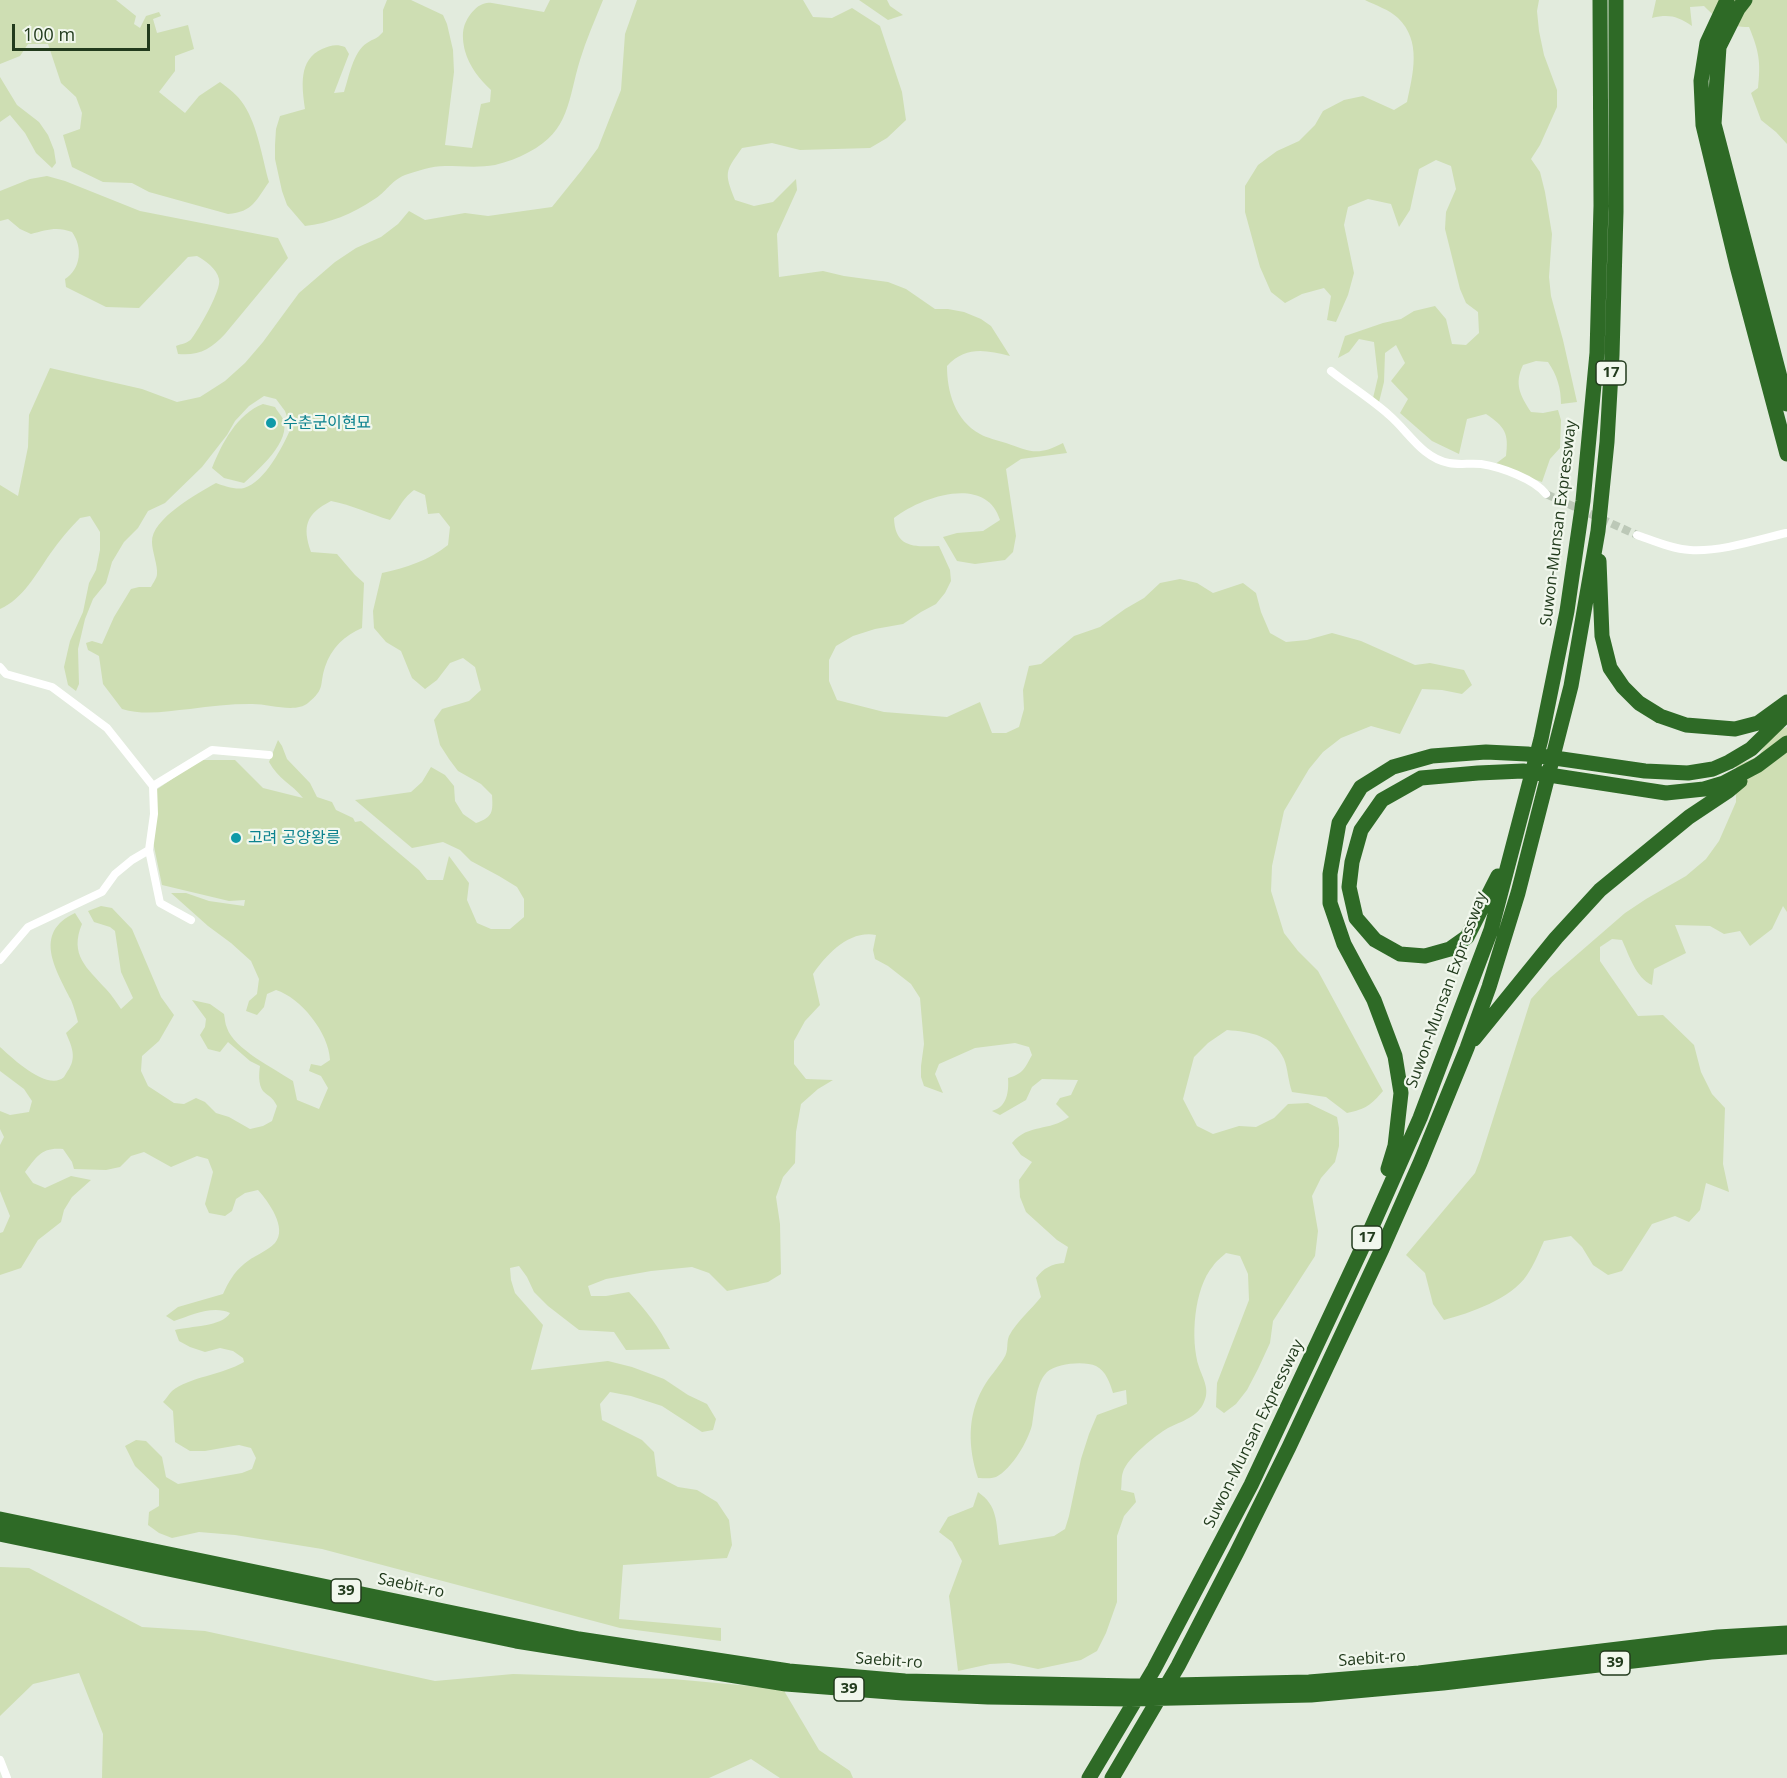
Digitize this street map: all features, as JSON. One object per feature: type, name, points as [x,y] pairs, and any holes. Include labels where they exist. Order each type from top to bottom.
[{"type":"highway","name":"Suwon-Munsan Expressway","points":[[1089,1778],[1154,1670],[1251,1485],[1370,1231],[1420,1118],[1491,930],[1541,739],[1568,611],[1583,501],[1597,353],[1601,194],[1600,0]]},
{"type":"highway","name":"17","points":[[1112,1778],[1178,1666],[1237,1552],[1289,1447],[1415,1174],[1467,1048],[1515,903],[1571,686],[1598,531],[1607,442],[1612,355],[1616,212],[1616,0]]},
{"type":"highway","points":[[1727,0],[1707,43],[1701,81],[1703,125],[1737,266],[1787,454]]},
{"type":"highway","points":[[1745,0],[1719,46],[1714,124],[1787,404]]},
{"type":"highway","points":[[1598,531],[1602,636],[1610,668],[1623,687],[1639,703],[1660,716],[1686,725],[1735,729],[1758,723],[1787,702]]},
{"type":"highway","points":[[1370,1231],[1395,1146],[1401,1093],[1395,1056],[1374,1000],[1344,944],[1330,903],[1330,874],[1339,823],[1361,788],[1393,767],[1432,756],[1486,752],[1527,754],[1646,771],[1688,773],[1713,769],[1751,749],[1787,714]]},
{"type":"highway","points":[[1467,1048],[1556,938],[1600,890],[1689,817],[1728,792],[1787,743]]},
{"type":"highway","points":[[1516,839],[1467,937],[1450,949],[1425,956],[1400,954],[1375,940],[1356,918],[1348,887],[1352,862],[1362,830],[1382,800],[1421,778],[1523,771],[1666,793],[1704,789],[1724,783],[1758,765]]},
{"type":"highway","name":"Saebit-ro","points":[[0,1520],[797,1685],[903,1694],[988,1690],[1096,1692],[1309,1682],[1394,1682],[1718,1637],[1787,1633]]},
{"type":"highway","name":"Saebit-ro","points":[[0,1534],[516,1641],[712,1666]]},
{"type":"highway","name":"Saebit-ro","points":[[1417,1679],[1787,1647]]},
{"type":"street","points":[[1330,371],[1388,414],[1422,450],[1448,463],[1482,464],[1505,471],[1539,485],[1546,494]]},
{"type":"street","points":[[1637,534],[1674,548],[1694,550],[1722,548],[1786,533]]},
{"type":"street","points":[[0,667],[6,674],[52,687],[107,728],[153,786],[154,814],[149,850],[160,903],[191,920]]},
{"type":"street","points":[[153,786],[212,750],[269,755]]},
{"type":"street","points":[[0,960],[27,927],[102,892],[115,874],[149,850]]},
{"type":"street","points":[[0,1760],[7,1778]]},
{"type":"green space","points":[[0,0],[116,0],[136,16],[134,24],[140,28],[146,16],[159,12],[161,16],[153,19],[157,33],[188,25],[194,49],[175,56],[175,71],[159,92],[185,113],[199,96],[220,82],[239,98],[253,123],[269,182],[257,200],[243,211],[228,214],[149,192],[132,183],[103,182],[72,167],[63,135],[80,129],[82,113],[76,97],[61,83],[48,44],[28,44],[20,56],[0,64]]},
{"type":"green space","points":[[387,0],[411,0],[443,15],[453,50],[454,72],[445,145],[472,148],[481,104],[490,102],[491,90],[472,67],[464,48],[464,27],[474,10],[483,4],[492,3],[544,12],[550,0],[603,0],[582,52],[565,113],[553,134],[542,144],[521,156],[495,165],[440,166],[405,175],[378,197],[358,209],[332,220],[305,226],[287,205],[282,191],[275,159],[276,129],[280,116],[305,109],[303,75],[305,67],[314,54],[334,45],[345,47],[349,54],[334,93],[344,92],[358,52],[383,32],[383,10]]},
{"type":"green space","points":[[637,0],[803,0],[813,17],[832,18],[852,8],[880,26],[902,92],[906,120],[887,138],[870,148],[800,150],[772,143],[742,148],[732,162],[728,173],[735,200],[754,206],[773,202],[796,179],[797,190],[777,234],[779,277],[823,271],[888,282],[906,289],[935,309],[964,312],[991,326],[1010,356],[984,351],[969,352],[947,366],[951,395],[959,413],[971,428],[986,437],[1034,451],[1047,450],[1063,443],[1067,453],[1021,459],[1006,469],[1016,536],[1013,552],[1005,560],[975,564],[957,561],[943,537],[957,533],[983,531],[1000,520],[993,506],[981,497],[952,494],[936,497],[894,518],[898,535],[908,544],[939,546],[950,570],[951,581],[936,604],[903,624],[853,636],[836,646],[829,660],[829,681],[837,700],[884,712],[947,717],[980,702],[992,733],[1006,733],[1019,727],[1024,709],[1023,690],[1029,666],[1041,664],[1074,636],[1100,627],[1144,598],[1160,583],[1180,579],[1197,583],[1213,593],[1243,583],[1256,593],[1270,633],[1286,642],[1307,640],[1332,633],[1361,641],[1415,665],[1430,663],[1464,670],[1472,685],[1462,694],[1422,689],[1400,734],[1371,726],[1341,738],[1323,752],[1309,769],[1284,811],[1272,866],[1271,891],[1284,933],[1318,971],[1383,1091],[1368,1106],[1347,1113],[1326,1097],[1292,1092],[1284,1059],[1279,1051],[1260,1036],[1244,1032],[1227,1030],[1208,1043],[1194,1057],[1183,1099],[1197,1126],[1213,1134],[1239,1126],[1256,1127],[1274,1118],[1288,1104],[1308,1103],[1337,1117],[1339,1146],[1335,1162],[1321,1178],[1312,1196],[1318,1231],[1315,1256],[1273,1321],[1270,1343],[1247,1390],[1236,1404],[1224,1413],[1216,1407],[1217,1383],[1249,1300],[1248,1274],[1240,1256],[1226,1253],[1216,1262],[1207,1276],[1198,1301],[1194,1329],[1196,1356],[1205,1384],[1206,1397],[1198,1411],[1168,1428],[1142,1447],[1122,1474],[1121,1490],[1134,1493],[1136,1502],[1124,1516],[1117,1536],[1117,1602],[1097,1651],[1081,1660],[1038,1669],[1009,1663],[990,1664],[958,1671],[949,1596],[962,1561],[952,1542],[939,1532],[948,1517],[973,1507],[978,1492],[985,1497],[993,1509],[999,1545],[1054,1536],[1065,1529],[1081,1459],[1097,1415],[1127,1404],[1126,1390],[1113,1393],[1105,1374],[1096,1366],[1071,1364],[1052,1369],[1047,1372],[1040,1383],[1032,1425],[1018,1454],[1008,1468],[996,1477],[978,1478],[972,1455],[971,1432],[978,1399],[985,1384],[1006,1355],[1008,1339],[1012,1331],[1041,1297],[1036,1278],[1048,1267],[1064,1263],[1068,1247],[1026,1212],[1020,1197],[1019,1180],[1032,1162],[1021,1155],[1012,1143],[1025,1133],[1054,1125],[1069,1117],[1056,1104],[1060,1098],[1071,1095],[1078,1080],[1042,1079],[1032,1087],[1026,1100],[1000,1115],[992,1111],[1001,1106],[1006,1098],[1008,1078],[1023,1070],[1032,1055],[1029,1047],[1015,1043],[975,1048],[939,1064],[935,1074],[943,1093],[924,1086],[921,1077],[924,1044],[920,998],[911,984],[875,959],[873,950],[876,935],[866,934],[848,940],[819,966],[813,974],[820,1005],[805,1021],[794,1041],[794,1064],[806,1079],[833,1080],[801,1104],[796,1132],[795,1163],[783,1177],[776,1197],[780,1224],[781,1274],[768,1282],[727,1291],[709,1273],[692,1267],[606,1279],[588,1286],[591,1296],[629,1292],[652,1319],[670,1349],[626,1350],[614,1332],[579,1330],[534,1292],[519,1266],[510,1268],[515,1293],[543,1325],[531,1370],[608,1361],[632,1367],[664,1379],[707,1404],[716,1419],[713,1430],[702,1432],[662,1406],[631,1396],[610,1392],[600,1404],[602,1420],[642,1440],[654,1452],[657,1476],[678,1487],[697,1490],[717,1502],[729,1520],[732,1545],[727,1558],[623,1565],[619,1619],[721,1628],[721,1641],[620,1628],[322,1549],[235,1535],[199,1532],[172,1538],[148,1525],[149,1512],[159,1506],[159,1489],[135,1466],[125,1446],[136,1440],[146,1441],[162,1457],[166,1477],[178,1484],[242,1473],[252,1469],[256,1458],[251,1448],[239,1445],[205,1451],[190,1451],[175,1442],[173,1411],[163,1402],[179,1386],[244,1362],[243,1358],[233,1351],[220,1348],[205,1352],[190,1347],[179,1341],[175,1330],[220,1321],[230,1313],[210,1310],[174,1321],[166,1316],[178,1307],[223,1294],[240,1267],[275,1243],[278,1237],[279,1230],[275,1215],[258,1190],[245,1193],[236,1199],[232,1211],[225,1216],[209,1213],[205,1204],[213,1172],[208,1159],[197,1156],[171,1167],[144,1152],[131,1156],[120,1167],[106,1170],[74,1169],[63,1149],[45,1151],[25,1172],[33,1183],[45,1188],[71,1176],[91,1180],[72,1197],[64,1210],[61,1222],[38,1240],[21,1268],[0,1275],[0,1233],[3,1232],[10,1216],[0,1191],[0,1145],[4,1137],[0,1129],[0,1111],[10,1115],[29,1112],[32,1101],[24,1089],[0,1071],[0,1047],[30,1072],[49,1080],[64,1077],[69,1069],[73,1055],[66,1033],[78,1022],[71,1000],[54,965],[51,941],[54,931],[62,921],[75,913],[82,924],[78,944],[82,960],[121,1009],[133,998],[121,972],[115,931],[94,922],[88,911],[101,906],[112,908],[132,929],[161,997],[174,1015],[159,1041],[142,1056],[141,1071],[148,1086],[174,1103],[184,1104],[196,1098],[205,1102],[216,1113],[229,1117],[250,1129],[272,1121],[277,1106],[261,1088],[260,1066],[250,1061],[228,1042],[220,1052],[208,1049],[200,1035],[205,1027],[206,1019],[192,1000],[210,1004],[224,1014],[231,1036],[246,1051],[293,1081],[297,1100],[319,1109],[328,1088],[321,1076],[309,1071],[311,1064],[321,1066],[330,1060],[325,1039],[312,1018],[295,1001],[276,990],[267,994],[264,1007],[257,1015],[246,1011],[249,1001],[257,994],[259,979],[251,961],[171,893],[186,893],[209,901],[244,906],[245,900],[229,901],[162,885],[152,837],[156,790],[200,760],[235,760],[263,788],[303,798],[269,762],[278,740],[287,759],[310,783],[317,797],[332,802],[336,810],[353,818],[355,822],[361,821],[419,870],[427,880],[443,880],[449,856],[469,883],[467,900],[477,923],[491,929],[510,929],[524,917],[524,899],[517,887],[471,861],[460,850],[443,842],[412,848],[355,800],[411,792],[422,782],[431,767],[445,775],[454,786],[455,801],[463,814],[476,823],[489,816],[492,810],[492,795],[481,784],[458,771],[449,759],[440,745],[434,720],[442,709],[469,701],[481,690],[475,667],[463,658],[450,663],[437,680],[425,689],[412,678],[401,651],[386,642],[374,628],[373,611],[382,573],[417,563],[448,545],[450,527],[439,513],[428,514],[425,495],[414,490],[390,520],[331,501],[311,516],[307,535],[311,552],[337,554],[364,583],[362,628],[344,638],[335,648],[325,667],[320,690],[308,703],[296,708],[242,704],[156,712],[122,709],[103,684],[99,656],[88,650],[86,643],[92,641],[102,644],[114,617],[131,589],[151,587],[156,579],[157,567],[152,542],[159,524],[188,500],[216,483],[244,488],[259,479],[272,462],[291,428],[285,411],[276,399],[264,396],[249,406],[235,421],[202,467],[165,503],[148,511],[112,562],[106,583],[93,599],[85,619],[78,649],[79,684],[76,691],[68,685],[64,667],[70,641],[83,612],[89,583],[96,570],[100,550],[100,532],[90,516],[80,518],[76,522],[16,599],[0,609],[0,485],[18,496],[28,447],[29,415],[50,368],[142,389],[177,402],[200,397],[225,381],[245,363],[299,293],[335,262],[356,248],[381,237],[398,224],[409,211],[425,220],[465,213],[488,216],[552,207],[598,148],[621,90],[625,34]]},
{"type":"green space","points":[[859,0],[887,0],[890,6],[903,15],[888,20]]},
{"type":"green space","points":[[1365,0],[1539,0],[1537,11],[1539,31],[1544,55],[1557,90],[1557,107],[1531,159],[1540,172],[1545,192],[1552,234],[1549,277],[1551,296],[1577,402],[1561,404],[1558,382],[1548,362],[1536,361],[1523,365],[1519,384],[1531,412],[1543,413],[1558,410],[1561,420],[1560,448],[1550,459],[1542,482],[1494,465],[1506,456],[1507,442],[1504,431],[1498,423],[1486,414],[1467,419],[1459,454],[1432,441],[1400,413],[1408,399],[1391,381],[1405,363],[1396,345],[1385,353],[1384,382],[1379,402],[1373,398],[1378,377],[1374,342],[1359,339],[1349,352],[1338,358],[1345,336],[1401,319],[1414,311],[1435,306],[1446,319],[1452,344],[1466,345],[1479,333],[1478,312],[1466,303],[1460,289],[1445,229],[1446,212],[1456,189],[1451,166],[1436,160],[1419,169],[1410,210],[1399,227],[1391,204],[1368,199],[1348,207],[1344,225],[1354,273],[1348,295],[1336,322],[1327,320],[1331,296],[1324,288],[1302,294],[1285,303],[1271,292],[1260,267],[1245,212],[1245,186],[1258,165],[1277,151],[1299,141],[1315,125],[1323,111],[1344,100],[1363,96],[1394,110],[1407,102],[1414,58],[1406,27],[1395,15]]},
{"type":"green space","points":[[1656,0],[1787,0],[1787,144],[1761,120],[1751,93],[1758,88],[1759,64],[1749,27],[1724,22],[1704,6],[1690,7],[1692,26],[1673,17],[1652,18]]},
{"type":"green space","points":[[0,77],[17,105],[39,122],[48,135],[56,163],[52,168],[36,153],[25,133],[10,115],[0,122]]},
{"type":"green space","points":[[47,176],[140,211],[278,238],[288,258],[215,344],[198,353],[178,354],[176,346],[191,340],[214,300],[219,284],[216,272],[207,262],[197,256],[188,257],[139,308],[106,307],[66,287],[65,279],[74,270],[79,257],[78,244],[72,232],[56,229],[31,234],[20,229],[8,219],[0,221],[0,191],[30,179]]},
{"type":"green space","points":[[263,404],[275,407],[283,419],[283,436],[265,463],[244,483],[224,478],[212,468],[221,449],[238,422]]},
{"type":"green space","points":[[1787,727],[1787,912],[1783,906],[1772,929],[1750,946],[1740,931],[1724,934],[1710,926],[1675,925],[1686,953],[1654,969],[1652,985],[1637,972],[1622,940],[1612,939],[1600,947],[1600,961],[1638,1016],[1663,1015],[1694,1045],[1701,1072],[1712,1094],[1725,1108],[1723,1164],[1729,1192],[1706,1183],[1700,1210],[1689,1222],[1675,1216],[1652,1224],[1622,1271],[1608,1275],[1593,1265],[1582,1247],[1571,1236],[1544,1241],[1534,1263],[1520,1284],[1489,1304],[1444,1320],[1433,1304],[1425,1273],[1406,1255],[1475,1173],[1531,999],[1550,978],[1625,913],[1686,876],[1706,859],[1719,841],[1736,802],[1736,766],[1759,756],[1774,734]]},
{"type":"green space","points":[[0,1567],[29,1568],[142,1627],[205,1631],[435,1681],[513,1674],[673,1679],[783,1689],[819,1750],[850,1771],[853,1778],[780,1778],[751,1759],[709,1778],[102,1778],[103,1734],[79,1673],[33,1684],[0,1716]]},
{"type":"tunnel","points":[[1546,494],[1637,535]]},
{"type":"place","name":"수춘군이현묘","points":[[271,423]]},
{"type":"place","name":"고려 공양왕릉","points":[[236,838]]}]
